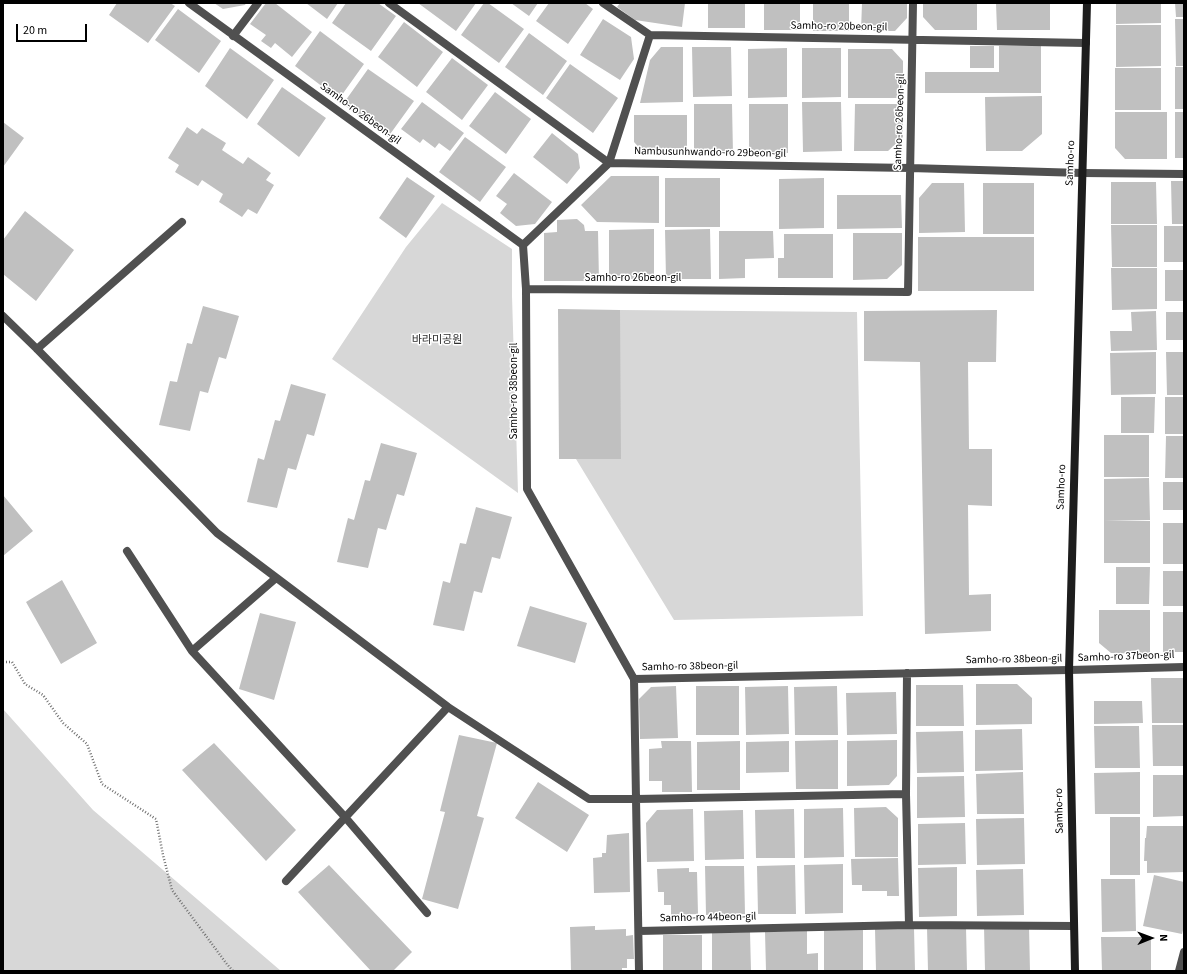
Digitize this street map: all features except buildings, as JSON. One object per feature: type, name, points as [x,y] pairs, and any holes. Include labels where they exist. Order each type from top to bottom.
[{"type":"main road","name":"Samho-ro","points":[[1075,971],[1068,670],[1087,3]]},
{"type":"street","name":"Samho-ro 26beon-gil","points":[[189,3],[523,245]]},
{"type":"street","points":[[233,36],[258,3]]},
{"type":"street","points":[[388,3],[610,162]]},
{"type":"street","points":[[526,289],[523,245],[610,162],[650,35],[603,3]]},
{"type":"street","name":"Samho-ro 26beon-gil","points":[[526,289],[908,292],[914,3]]},
{"type":"street","name":"Samho-ro 20beon-gil","points":[[650,35],[1086,43]]},
{"type":"street","name":"Nambusunhwando-ro 29beon-gil","points":[[610,162],[1184,174]]},
{"type":"street","points":[[37,349],[182,222]]},
{"type":"street","name":"Samho-ro 38beon-gil","points":[[526,289],[527,489],[634,679],[1068,670]]},
{"type":"street","points":[[3,316],[217,533],[448,707],[589,799],[906,794]]},
{"type":"street","points":[[127,551],[192,651],[345,817],[427,913]]},
{"type":"street","points":[[192,651],[276,578]]},
{"type":"street","name":"Samho-ro 37beon-gil","points":[[1068,670],[1184,667]]},
{"type":"street","points":[[907,673],[906,794],[910,925]]},
{"type":"street","points":[[634,679],[639,971]]},
{"type":"street","points":[[286,881],[448,707]]},
{"type":"street","name":"Samho-ro 44beon-gil","points":[[639,931],[910,925],[1074,926]]},
{"type":"street","points":[[1181,966],[1184,952]]},
{"type":"path","points":[[3,662],[12,662],[25,684],[43,695],[63,723],[87,744],[102,784],[156,820],[172,890],[233,971]]},
{"type":"green space","name":"바라미공원","points":[[442,203],[512,249],[518,493],[332,359],[406,247]]},
{"type":"green space","points":[[620,310],[857,312],[863,616],[674,620],[576,459]]},
{"type":"green space","points":[[3,709],[93,810],[281,971],[3,971]]}]
